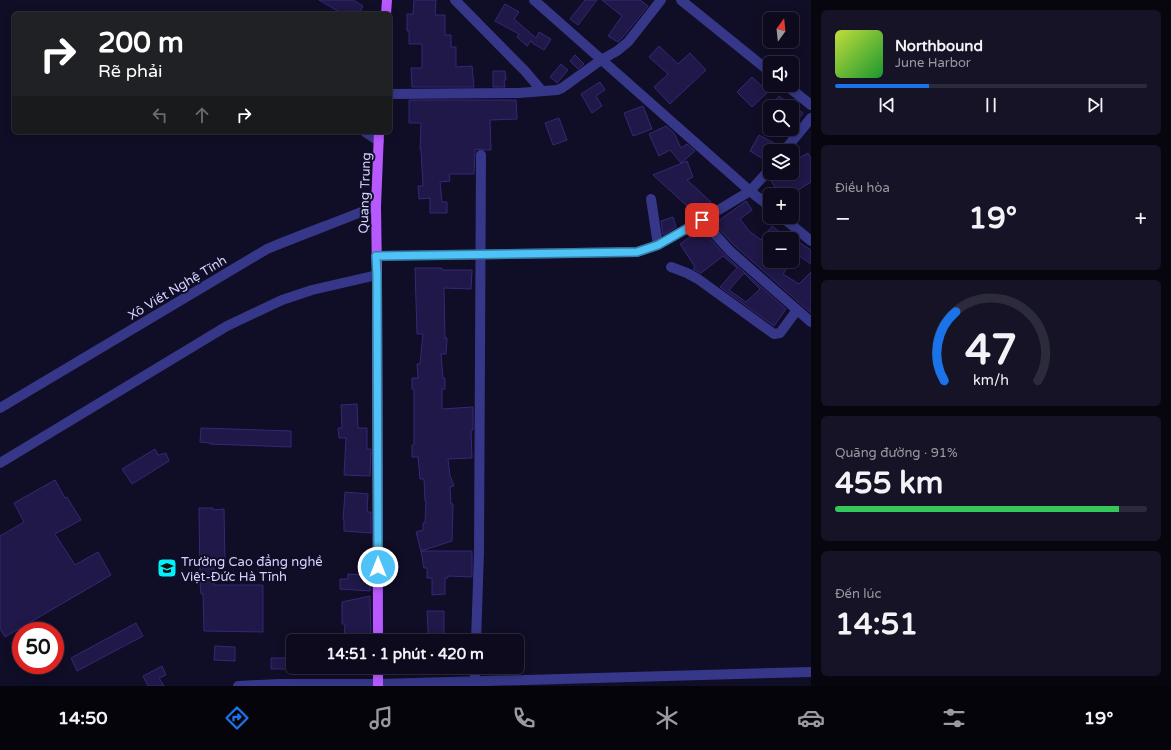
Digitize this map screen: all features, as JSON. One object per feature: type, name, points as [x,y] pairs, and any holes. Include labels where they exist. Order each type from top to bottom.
[{"type":"main road","points":[[386,0],[386,12]]},
{"type":"main road","name":"Quang Trung","points":[[378,634],[376,206],[379,136]]},
{"type":"main road","points":[[378,674],[378,685]]},
{"type":"street","points":[[455,0],[525,71],[542,91]]},
{"type":"street","points":[[534,0],[763,201]]},
{"type":"street","points":[[392,94],[519,93],[553,91],[562,88],[628,42],[661,0]]},
{"type":"street","points":[[681,0],[763,66]]},
{"type":"street","points":[[794,92],[811,106]]},
{"type":"street","points":[[790,144],[811,118]]},
{"type":"street","points":[[476,634],[479,552],[481,155]]},
{"type":"street","points":[[376,256],[637,252],[658,245],[702,220],[750,191],[763,177]]},
{"type":"street","points":[[651,198],[658,245]]},
{"type":"street","name":"Xô Viết Nghệ Tĩnh","points":[[0,408],[267,249],[376,206]]},
{"type":"street","points":[[702,220],[730,251],[811,322]]},
{"type":"street","points":[[790,224],[811,241]]},
{"type":"street","points":[[671,266],[698,279],[774,334],[780,333],[797,310]]},
{"type":"street","points":[[0,463],[227,326],[282,300],[312,290],[377,275]]},
{"type":"street","points":[[238,686],[475,684],[811,672]]},
{"type":"building","points":[[319,0],[353,0],[363,6],[360,12],[340,12]]},
{"type":"building","points":[[414,0],[436,0],[435,15],[445,15],[445,35],[451,35],[451,47],[456,47],[456,67],[472,66],[474,87],[412,87],[411,68],[422,68],[422,44],[409,44],[409,31],[407,31],[407,14],[413,14]]},
{"type":"building","points":[[585,0],[597,0],[578,25],[570,19]]},
{"type":"building","points":[[602,0],[640,0],[648,6],[618,42],[608,36],[622,16]]},
{"type":"building","points":[[505,4],[519,12],[514,19],[536,38],[539,32],[551,39],[544,50],[531,41],[527,46],[517,37],[519,34],[495,21]]},
{"type":"building","points":[[659,46],[678,64],[690,53],[706,70],[670,104],[654,87],[668,74],[649,57]]},
{"type":"building","points":[[575,55],[584,64],[578,69],[570,61]]},
{"type":"building","points":[[561,64],[568,70],[557,83],[550,77]]},
{"type":"building","points":[[493,71],[505,71],[505,87],[493,87]]},
{"type":"building","points":[[752,77],[763,87],[763,92],[768,92],[752,107],[737,92]]},
{"type":"building","points":[[600,82],[605,90],[596,96],[602,106],[592,113],[581,94]]},
{"type":"building","points":[[779,96],[785,100],[776,100]]},
{"type":"building","points":[[409,100],[516,100],[517,119],[490,120],[491,150],[475,150],[474,174],[449,174],[450,181],[440,182],[442,202],[447,202],[447,213],[430,213],[430,198],[419,199],[418,186],[423,186],[420,150],[421,123],[409,123]]},
{"type":"building","points":[[643,106],[652,129],[633,136],[624,113]]},
{"type":"building","points":[[799,110],[803,113],[799,118]]},
{"type":"building","points":[[559,118],[567,140],[553,145],[545,123]]},
{"type":"building","points":[[666,126],[674,133],[681,148],[687,144],[695,151],[681,163],[670,150],[659,156],[649,134]]},
{"type":"building","points":[[759,135],[774,143],[763,144],[763,159],[750,151]]},
{"type":"building","points":[[808,153],[811,158],[811,182],[799,189],[799,188],[776,188],[771,180],[799,180],[799,158]]},
{"type":"building","points":[[687,161],[693,177],[687,180],[711,202],[701,213],[697,215],[653,175]]},
{"type":"building","points":[[746,201],[752,210],[740,219],[749,231],[761,240],[763,237],[763,268],[787,268],[783,274],[799,284],[811,272],[811,313],[735,246],[714,224]]},
{"type":"building","points":[[673,217],[676,227],[663,235],[661,221]]},
{"type":"building","points":[[772,226],[780,232],[767,232]]},
{"type":"building","points":[[701,229],[726,256],[786,309],[774,326],[720,287],[737,268],[723,256],[701,273],[693,269],[695,267],[680,244]],"holes":[[[744,273],[760,289],[746,302],[729,290]]]},
{"type":"building","points":[[799,242],[811,250],[811,264],[799,256]]},
{"type":"building","points":[[415,268],[472,270],[471,289],[444,288],[445,338],[447,338],[446,354],[441,354],[443,378],[445,378],[445,389],[442,389],[442,409],[473,407],[473,430],[471,430],[472,458],[448,459],[450,476],[454,486],[450,487],[451,504],[453,504],[452,541],[421,551],[416,532],[423,530],[423,523],[425,523],[426,501],[424,479],[420,479],[418,457],[412,457],[412,445],[414,445],[414,389],[412,389],[412,378],[418,378],[417,364],[420,364],[423,334],[417,334]]},
{"type":"building","points":[[357,404],[358,428],[367,428],[367,449],[371,449],[370,476],[344,475],[346,438],[339,438],[338,428],[342,428],[341,405]]},
{"type":"building","points":[[201,428],[291,431],[291,447],[210,444],[200,442]]},
{"type":"building","points":[[155,449],[158,455],[166,453],[169,461],[132,484],[122,469]]},
{"type":"building","points":[[55,480],[65,498],[67,497],[81,520],[55,534],[75,565],[98,552],[111,575],[31,622],[12,622],[12,633],[5,637],[0,629],[0,536],[24,522],[14,503]]},
{"type":"building","points":[[345,492],[368,494],[367,512],[371,512],[371,533],[344,531],[343,520]]},
{"type":"building","points":[[199,508],[213,508],[213,510],[224,509],[225,561],[214,561],[214,585],[263,585],[263,632],[204,631],[203,594],[201,594],[200,582]]},
{"type":"building","points":[[421,551],[472,551],[472,577],[448,576],[448,578],[445,578],[445,594],[432,595],[432,578],[427,578],[427,568],[424,568]]},
{"type":"building","points":[[348,574],[371,575],[370,591],[340,589],[340,579],[348,579]]},
{"type":"building","points":[[370,596],[371,634],[344,634],[345,624],[342,624],[342,602]]},
{"type":"building","points":[[427,611],[444,611],[444,634],[428,634]]},
{"type":"building","points":[[136,623],[143,636],[77,671],[71,658]]},
{"type":"building","points":[[215,646],[235,647],[235,661],[214,660]]},
{"type":"building","points":[[271,658],[286,658],[286,669],[271,669]]},
{"type":"building","points":[[162,666],[166,675],[159,678],[164,686],[148,686],[143,676]]},
{"type":"place","name":"Trường Cao đẳng nghề Việt-Đức Hà Tĩnh","points":[[167,568]]},
{"type":"route","points":[[378,567],[376,256],[637,252],[658,245],[702,220]]}]
